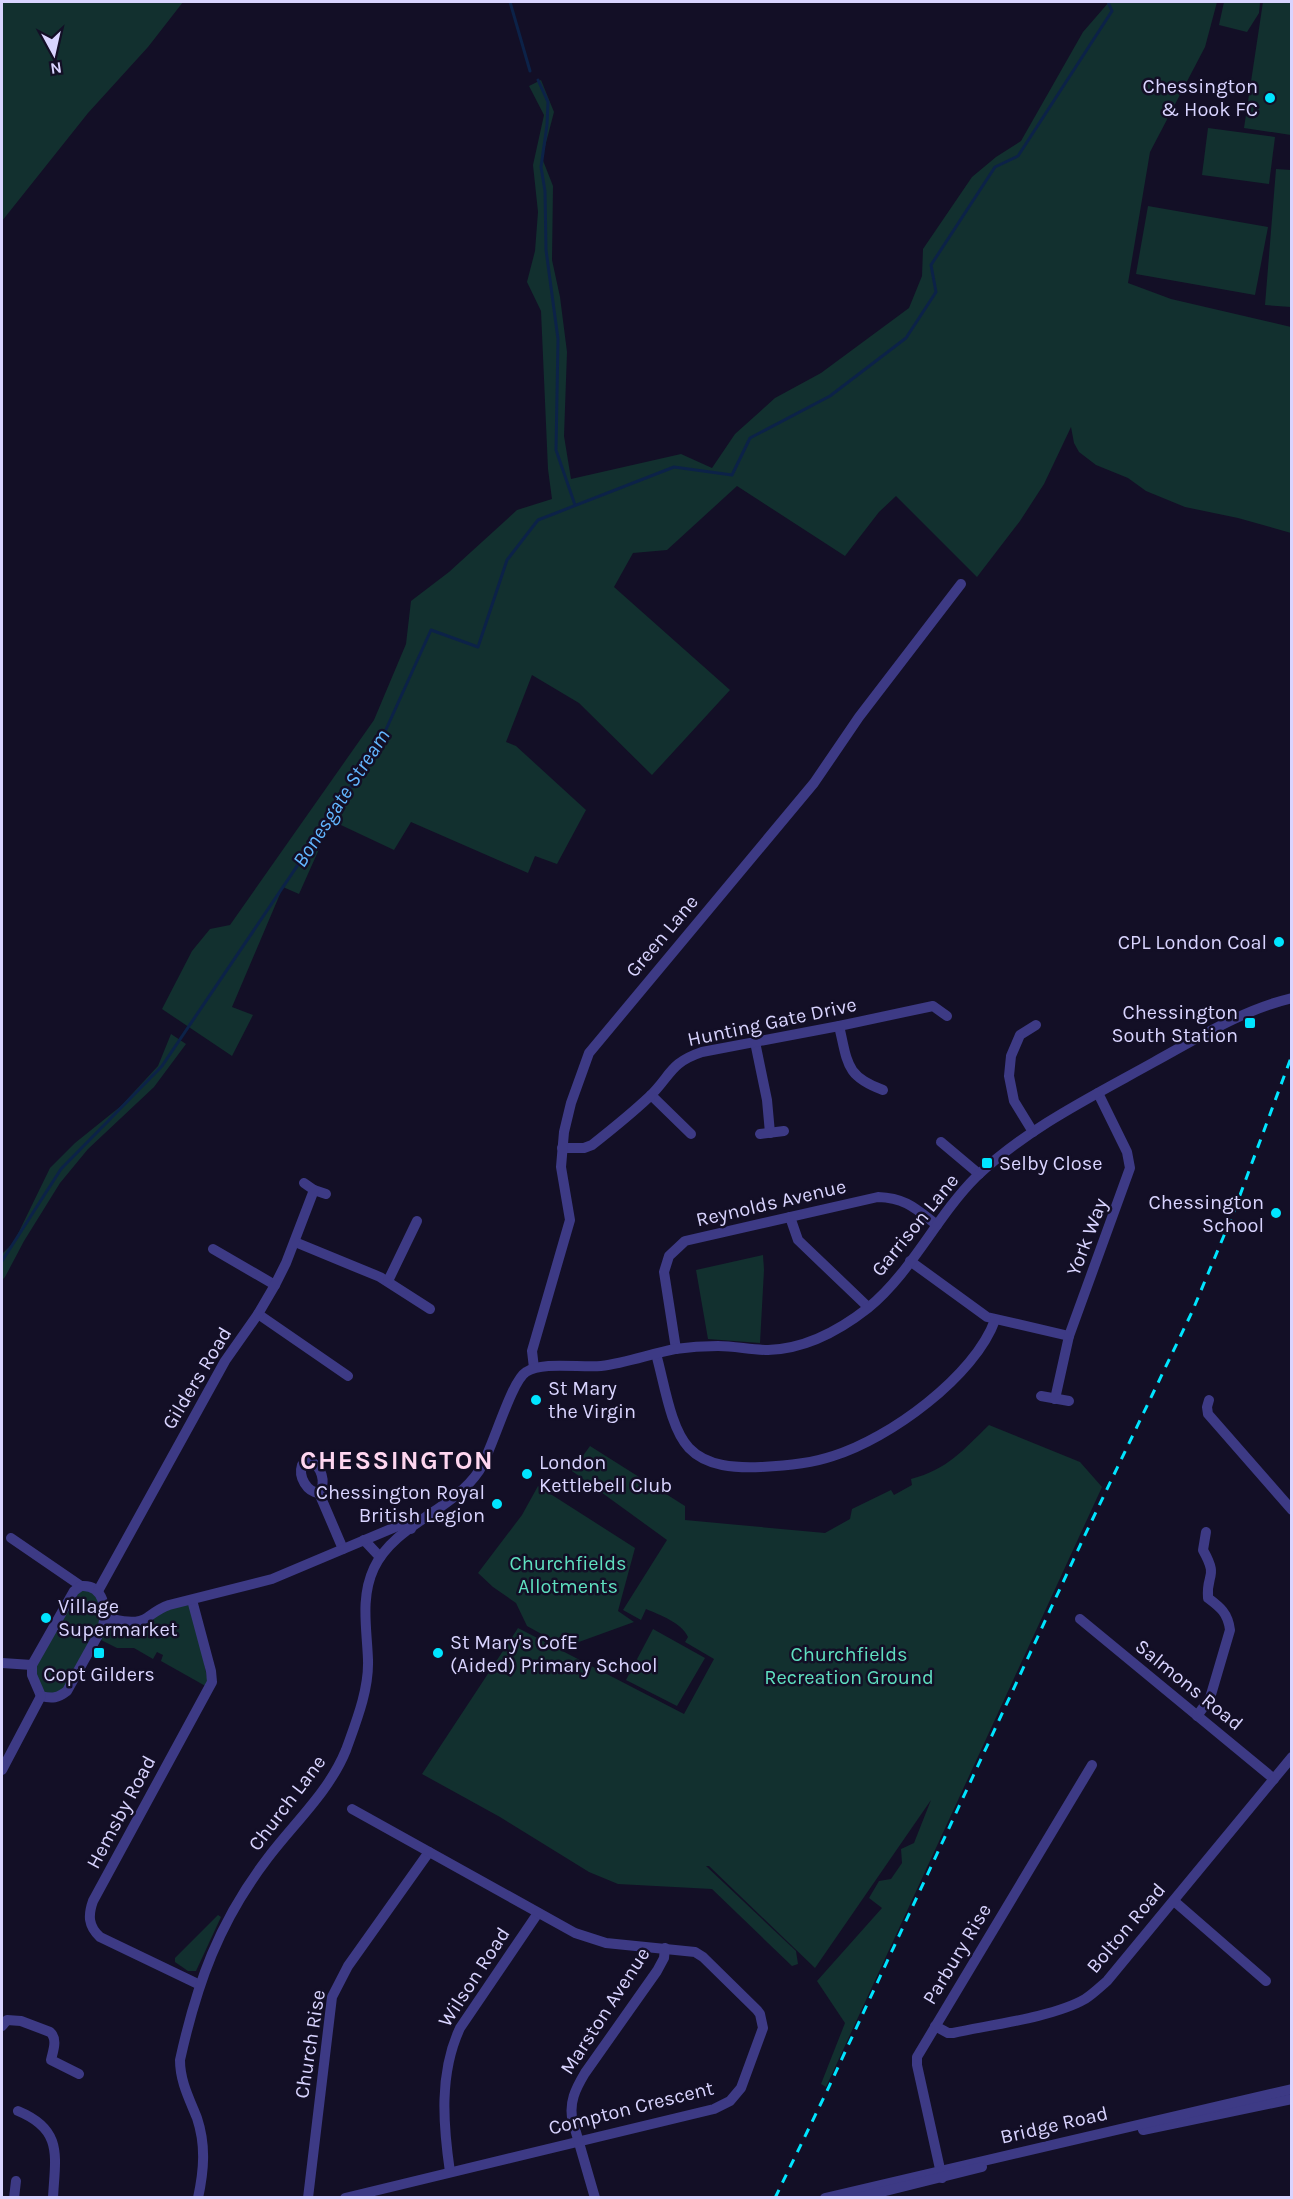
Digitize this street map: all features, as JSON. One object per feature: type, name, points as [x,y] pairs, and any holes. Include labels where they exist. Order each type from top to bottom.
[{"type":"street","name":"Green Lane","points":[[534,1368],[532,1351],[570,1220],[561,1167],[562,1148],[571,1103],[589,1053],[814,783],[859,717],[961,584]]},
{"type":"street","name":"Garrison Lane","points":[[534,1368],[599,1366],[676,1349],[718,1346],[763,1350],[783,1349],[834,1331],[868,1307],[887,1290],[979,1174],[1033,1132],[1098,1093],[1241,1015],[1274,1002],[1292,998]]},
{"type":"street","name":"Hunting Gate Drive","points":[[562,1148],[584,1148],[592,1145],[651,1095],[669,1072],[685,1058],[702,1052],[933,1006],[947,1016]]},
{"type":"street","points":[[1033,1132],[1014,1101],[1009,1076],[1011,1056],[1020,1035],[1036,1025]]},
{"type":"street","points":[[839,1026],[848,1064],[864,1083],[883,1090]]},
{"type":"street","points":[[755,1042],[767,1100],[765,1134],[784,1131]]},
{"type":"street","name":"York Way","points":[[1055,1398],[1069,1335],[1130,1168],[1127,1152],[1098,1093]]},
{"type":"street","points":[[651,1095],[691,1134]]},
{"type":"street","points":[[941,1142],[979,1174]]},
{"type":"street","points":[[304,1183],[326,1194]]},
{"type":"street","name":"Gilders Road","points":[[98,1591],[225,1361],[275,1285],[295,1242],[314,1190]]},
{"type":"street","name":"Reynolds Avenue","points":[[676,1349],[664,1272],[669,1256],[685,1241],[878,1197],[897,1198],[937,1226]]},
{"type":"street","points":[[790,1217],[798,1240],[868,1307]]},
{"type":"street","points":[[388,1281],[406,1231],[417,1221]]},
{"type":"street","points":[[295,1242],[388,1281],[430,1309]]},
{"type":"street","points":[[221,1249],[275,1285]]},
{"type":"street","points":[[910,1261],[987,1317],[1069,1335]]},
{"type":"street","points":[[258,1314],[348,1376]]},
{"type":"street","points":[[656,1354],[681,1438],[690,1449],[703,1459],[722,1466],[746,1468],[796,1465],[833,1456],[889,1431],[956,1376],[982,1346],[991,1333],[995,1320]]},
{"type":"street","name":"Church Lane","points":[[198,2198],[204,2164],[204,2147],[180,2072],[180,2060],[200,1985],[216,1942],[231,1913],[265,1862],[328,1784],[344,1754],[367,1683],[365,1607],[371,1575],[380,1557],[394,1542],[451,1499],[473,1479],[486,1458],[519,1379],[523,1373],[534,1368]]},
{"type":"street","points":[[1041,1395],[1069,1401]]},
{"type":"street","points":[[1209,1400],[1208,1414],[1292,1510]]},
{"type":"street","points":[[319,1493],[343,1549]]},
{"type":"street","points":[[105,1618],[129,1622],[140,1621],[158,1609],[272,1579],[403,1524],[411,1529]]},
{"type":"street","points":[[1197,1716],[1210,1698],[1230,1630],[1222,1608],[1208,1598],[1213,1574],[1209,1559],[1203,1550],[1206,1532]]},
{"type":"street","points":[[11,1538],[81,1586],[93,1587],[103,1600],[105,1618],[103,1626],[67,1692],[60,1697],[41,1696]]},
{"type":"street","points":[[364,1540],[380,1557]]},
{"type":"street","points":[[41,1696],[32,1675],[32,1665],[74,1591],[81,1586]]},
{"type":"street","name":"Hemsby Road","points":[[192,1600],[212,1682],[93,1901],[89,1918],[94,1932],[100,1936],[200,1985]]},
{"type":"street","name":"Salmons Road","points":[[1080,1619],[1274,1779]]},
{"type":"street","points":[[2,1663],[32,1665]]},
{"type":"street","points":[[2,1770],[41,1696]]},
{"type":"street","name":"Bolton Road","points":[[935,2026],[948,2033],[1048,2013],[1087,1998],[1107,1981],[1292,1757]]},
{"type":"street","name":"Parbury Rise","points":[[941,2174],[917,2060],[919,2053],[1092,1765]]},
{"type":"street","name":"Compton Crescent","points":[[345,2198],[714,2109],[730,2101],[741,2088],[763,2028],[760,2014],[703,1957],[695,1952],[586,1938],[352,1809]]},
{"type":"street","name":"Church Rise","points":[[308,2198],[332,1997],[348,1966],[429,1852]]},
{"type":"street","points":[[1174,1900],[1266,1981]]},
{"type":"street","name":"Wilson Road","points":[[450,2172],[444,2118],[449,2057],[453,2043],[460,2028],[538,1913]]},
{"type":"street","name":"Marston Avenue","points":[[595,2198],[570,2112],[576,2089],[657,1971],[664,1958],[665,1948]]},
{"type":"street","points":[[2,2026],[7,2020],[21,2020],[50,2032],[55,2042],[51,2060],[79,2074]]},
{"type":"street","name":"Bridge Road","points":[[825,2198],[854,2195],[1292,2089]]},
{"type":"street","name":"Bridge Road","points":[[941,2174],[1292,2099]]},
{"type":"street","points":[[18,2111],[50,2127],[55,2151],[53,2198]]},
{"type":"street","points":[[14,2198],[16,2181]]},
{"type":"green space","points":[[2,2],[183,2],[148,47],[88,113],[2,221]]},
{"type":"green space","points":[[1109,2],[1217,2],[1205,47],[1150,152],[1128,283],[1171,299],[1291,327],[1291,533],[1238,518],[1185,507],[1146,491],[1128,478],[1096,465],[1079,452],[1074,443],[1071,427],[1044,484],[1020,521],[977,577],[896,496],[879,512],[845,556],[737,486],[667,550],[633,553],[614,587],[730,690],[652,775],[579,703],[532,675],[506,742],[516,746],[586,810],[557,864],[535,856],[528,873],[411,822],[394,850],[326,818],[312,843],[320,847],[299,894],[283,887],[232,1007],[253,1015],[232,1056],[162,1009],[192,951],[210,929],[230,925],[374,720],[406,644],[411,601],[449,572],[517,510],[552,499],[548,469],[541,311],[527,282],[535,251],[538,212],[533,165],[544,115],[529,86],[541,80],[554,112],[542,158],[553,186],[552,260],[560,297],[567,352],[564,436],[571,479],[681,454],[712,468],[735,434],[775,398],[821,373],[909,308],[922,276],[923,249],[972,177],[996,157],[1021,141],[1083,32]]},
{"type":"green space","points":[[1224,2],[1260,2],[1259,13],[1247,32],[1219,25]]},
{"type":"green space","name":"Chessington & Hook FC","points":[[1263,2],[1291,2],[1291,135],[1244,128]]},
{"type":"green space","points":[[1208,128],[1275,137],[1269,184],[1202,175]]},
{"type":"green space","points":[[1276,169],[1291,170],[1291,307],[1265,305]]},
{"type":"green space","points":[[1148,206],[1268,227],[1255,295],[1136,274]]},
{"type":"green space","points":[[171,1034],[186,1044],[154,1087],[88,1149],[60,1183],[2,1280],[2,1254],[14,1242],[50,1168],[75,1143],[121,1106],[158,1066]]},
{"type":"green space","points":[[763,1255],[760,1343],[708,1339],[696,1270]]},
{"type":"green space","name":"Churchfields Recreation Ground","points":[[989,1425],[1080,1462],[1102,1487],[826,2087],[821,2084],[845,2023],[817,1981],[882,1908],[869,1898],[879,1881],[891,1879],[902,1863],[901,1849],[914,1843],[931,1800],[815,1968],[709,1866],[706,1866],[796,1951],[798,1964],[792,1966],[712,1889],[618,1884],[589,1872],[500,1817],[422,1774],[518,1628],[684,1714],[714,1659],[685,1642],[688,1637],[685,1632],[670,1620],[646,1609],[641,1620],[623,1610],[667,1540],[572,1471],[590,1446],[685,1506],[685,1520],[825,1533],[850,1519],[852,1509],[891,1490],[894,1495],[912,1485],[911,1479],[945,1464]]},
{"type":"green space","name":"Churchfields Allotments","points":[[538,1486],[635,1548],[618,1611],[634,1622],[565,1647],[527,1626],[516,1603],[478,1573],[522,1515]]},
{"type":"green space","points":[[93,1587],[105,1618],[129,1622],[192,1600],[209,1688],[161,1661],[163,1655],[157,1652],[153,1659],[134,1648],[117,1648],[97,1638],[67,1691],[41,1696],[32,1665],[74,1591]]},
{"type":"green space","points":[[653,1629],[705,1658],[677,1706],[626,1680]]},
{"type":"green space","points":[[218,1915],[221,1917],[196,1971],[188,1971],[175,1962],[175,1958]]},
{"type":"waterway","points":[[510,2],[530,71]]},
{"type":"waterway","name":"Bonesgate Stream","points":[[2,1261],[61,1169],[162,1066],[379,745],[431,630],[478,647],[507,560],[538,520],[674,467],[732,475],[750,438],[830,396],[906,338],[936,292],[931,265],[995,167],[1018,156],[1112,11],[1108,2]]},
{"type":"waterway","points":[[538,80],[548,102],[541,167],[545,191],[546,250],[558,339],[556,450],[575,505]]},
{"type":"railway","points":[[775,2198],[1084,1537],[1192,1312],[1233,1214],[1292,1055]]},
{"type":"place","name":"Chessington & Hook FC","points":[[1270,98]]},
{"type":"place","name":"CPL London Coal","points":[[1279,942]]},
{"type":"place","name":"Chessington South Station","points":[[1250,1023]]},
{"type":"place","name":"Selby Close","points":[[987,1163]]},
{"type":"place","name":"Chessington School","points":[[1276,1213]]},
{"type":"place","name":"St Mary the Virgin","points":[[536,1400]]},
{"type":"place","name":"London Kettlebell Club","points":[[527,1474]]},
{"type":"place","name":"Chessington Royal British Legion","points":[[497,1504]]},
{"type":"place","name":"Village Supermarket","points":[[46,1618]]},
{"type":"place","name":"Copt Gilders","points":[[99,1653]]},
{"type":"place","name":"St Mary's CofE (Aided) Primary School","points":[[438,1653]]},
{"type":"district","name":"CHESSINGTON","points":[[397,1460]]}]
